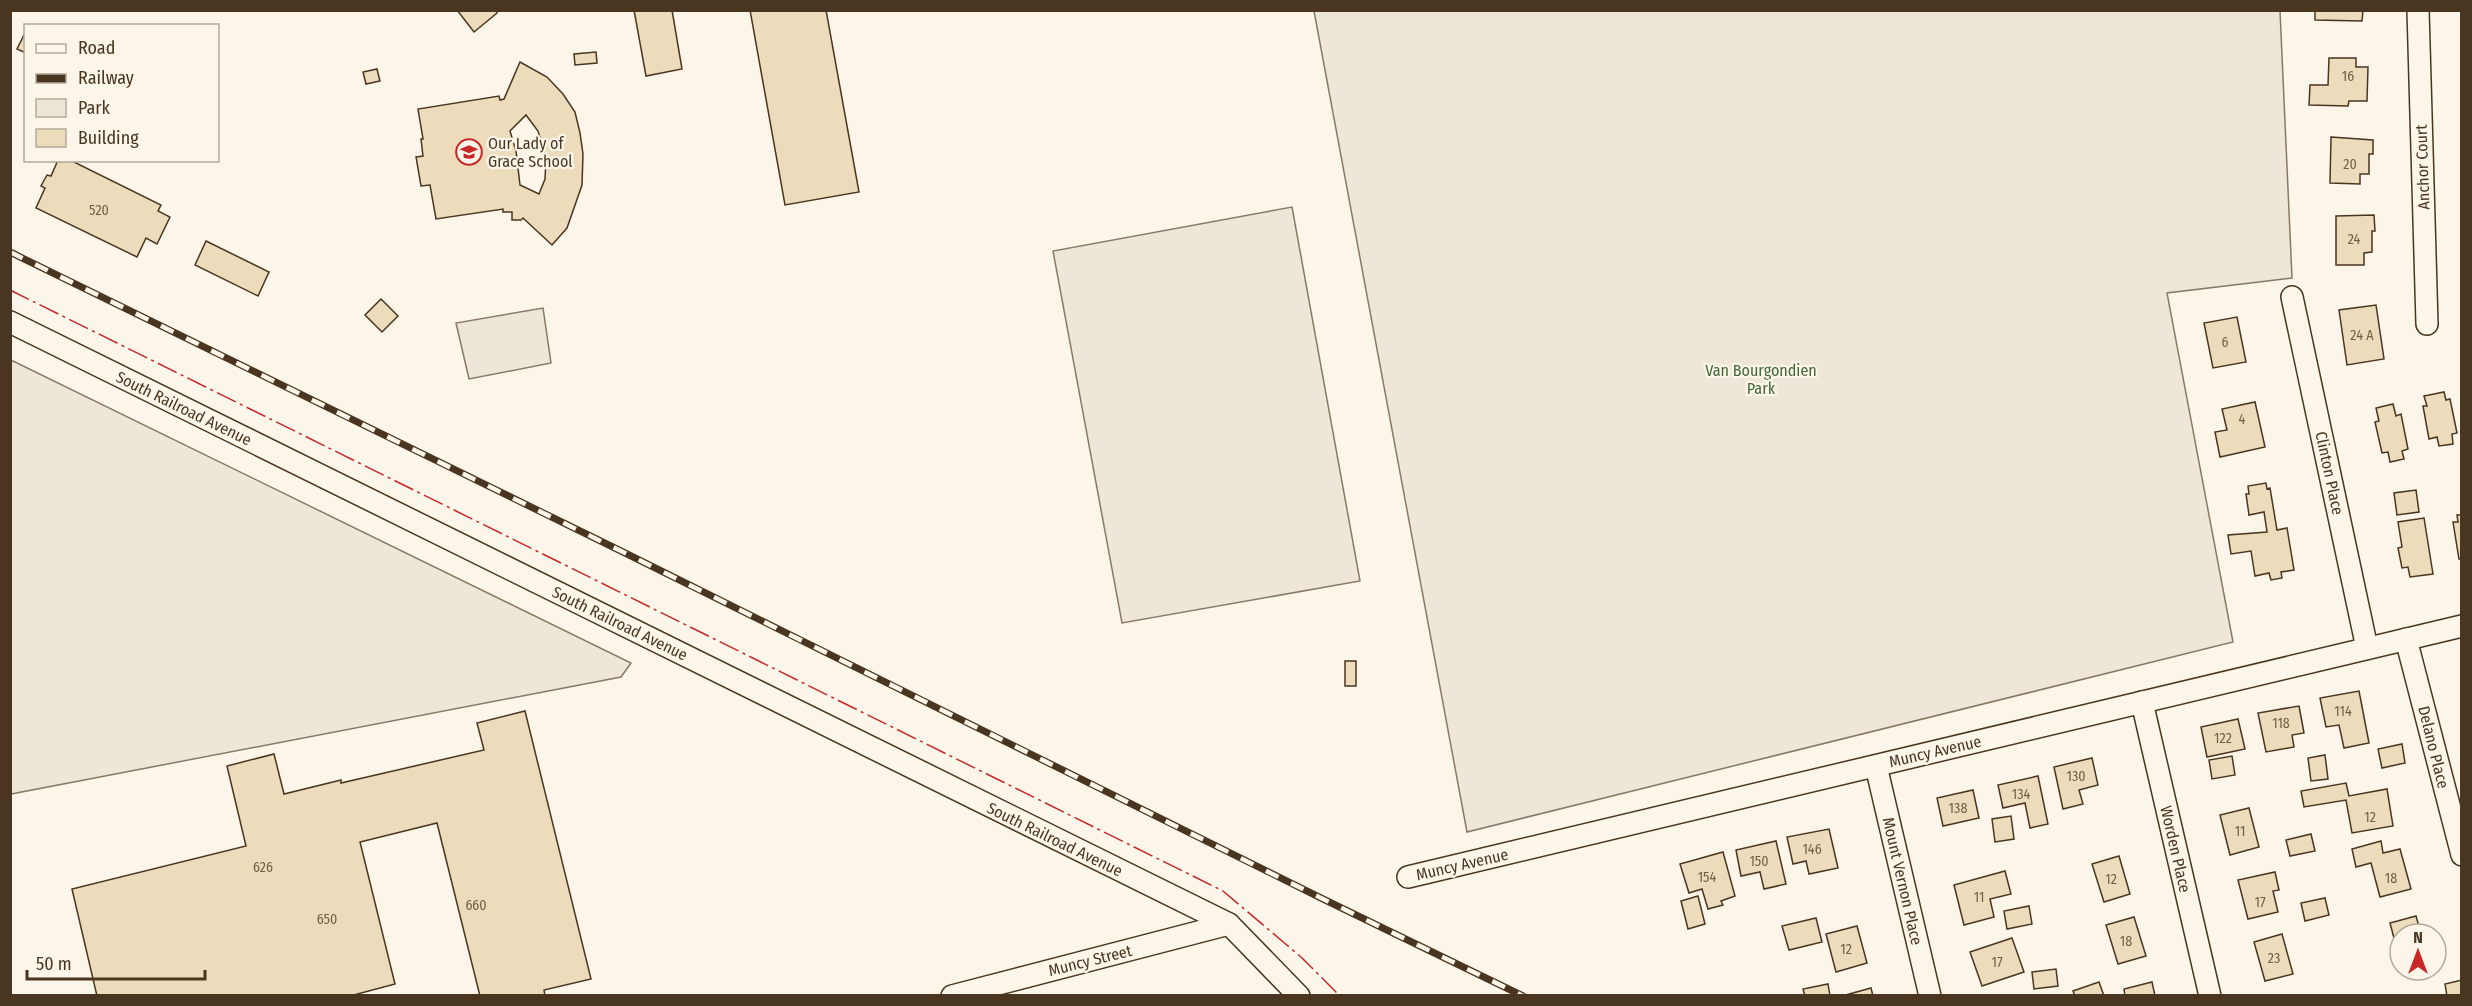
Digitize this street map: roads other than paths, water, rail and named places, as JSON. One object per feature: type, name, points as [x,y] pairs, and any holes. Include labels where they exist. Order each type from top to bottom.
[{"type":"street","name":"Anchor Court","points":[[2418,10],[2427,324]]},
{"type":"street","name":"Clinton Place","points":[[2292,297],[2367,648]]},
{"type":"street","name":"South Railroad Avenue","points":[[10,322],[1229,924],[1299,996]]},
{"type":"street","name":"Muncy Avenue","points":[[1408,877],[2462,626]]},
{"type":"street","name":"Delano Place","points":[[2406,639],[2462,855]]},
{"type":"street","name":"Worden Place","points":[[2142,702],[2210,996]]},
{"type":"street","name":"Mount Vernon Place","points":[[1876,765],[1930,996]]},
{"type":"street","name":"Muncy Street","points":[[952,996],[1229,924]]},
{"type":"railway","points":[[10,252],[1523,996]]},
{"type":"place","name":"Our Lady of Grace School","points":[[469,152]]},
{"type":"park label","name":"Van Bourgondien Park","points":[[1761,379]]}]
